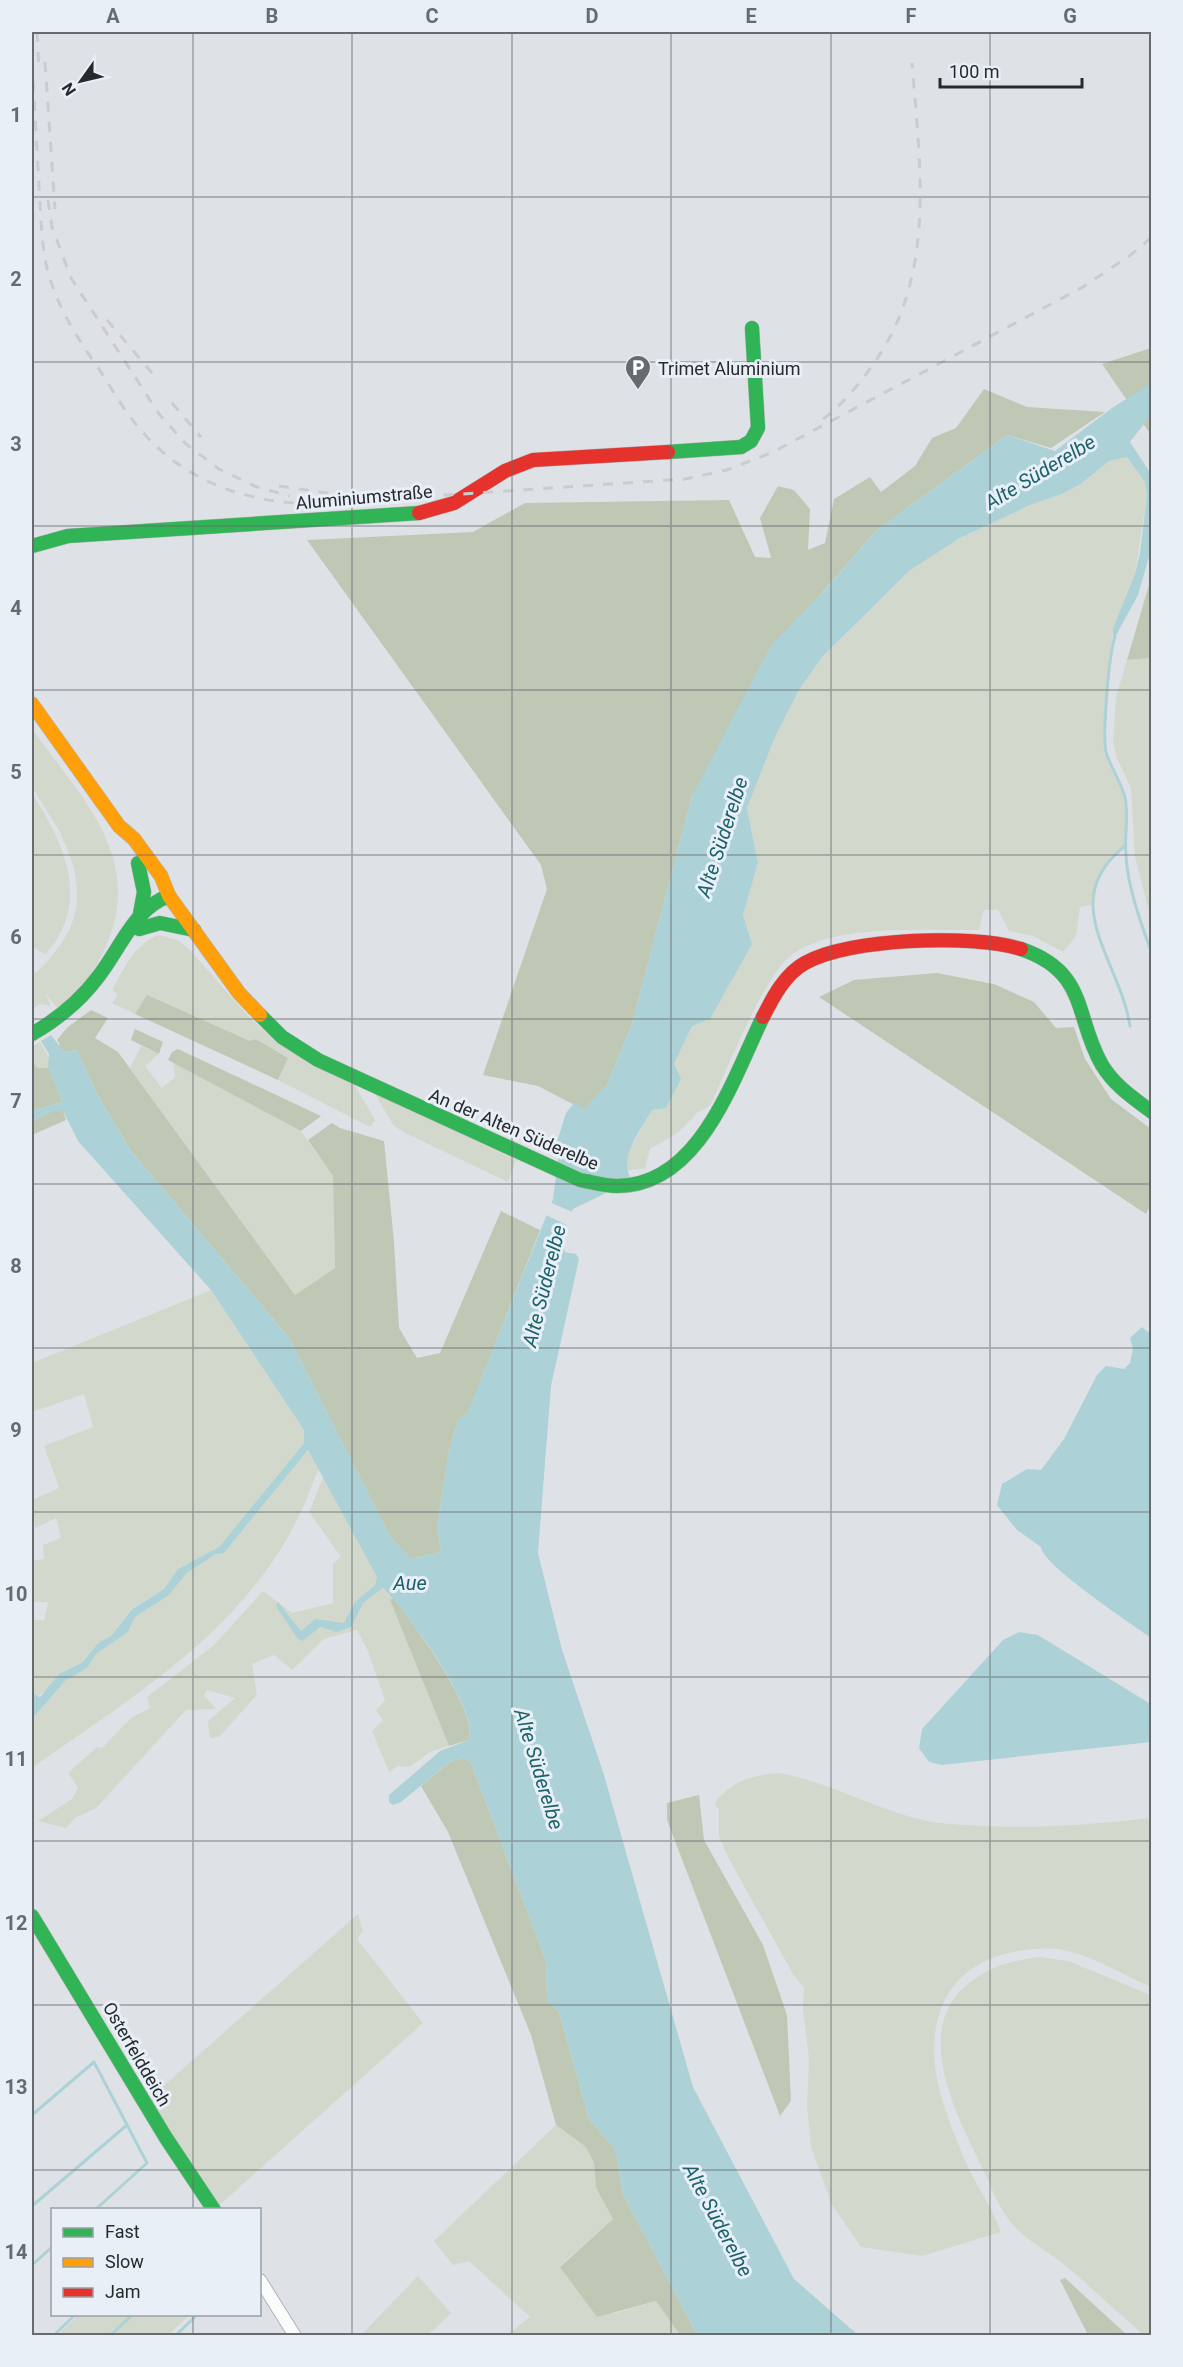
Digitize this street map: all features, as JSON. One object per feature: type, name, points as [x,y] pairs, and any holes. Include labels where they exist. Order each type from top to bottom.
[{"type":"main road","name":"Aluminiumstraße","points":[[32,546],[68,536],[426,513],[449,507],[517,464],[563,458],[741,447],[751,441],[758,428],[752,328]]},
{"type":"main road","points":[[32,704],[119,826],[134,839],[161,876],[169,896],[162,910],[134,931]]},
{"type":"main road","points":[[119,826],[126,845],[151,882],[169,896]]},
{"type":"main road","points":[[32,1034],[57,1019],[82,998],[97,982],[134,931],[144,892],[138,863]]},
{"type":"main road","points":[[140,914],[154,901],[169,896]]},
{"type":"main road","name":"An der Alten Süderelbe","points":[[169,896],[251,1008],[293,1045],[318,1060],[514,1152],[561,1173],[603,1186],[626,1186],[652,1179],[685,1158],[704,1135],[779,988],[811,960],[847,947],[996,943],[1011,945],[1041,957],[1064,976],[1073,989],[1083,1009],[1095,1051],[1110,1078],[1152,1112]]},
{"type":"main road","points":[[134,931],[160,923],[195,930]]},
{"type":"main road","name":"Osterfelddeich","points":[[32,1916],[68,1971],[175,2156],[213,2208]]},
{"type":"street","points":[[261,2282],[295,2336]]},
{"type":"shaded area","points":[[1127,456],[1145,482],[1147,495],[1135,574],[1113,628],[1105,743],[1108,757],[1125,797],[1126,840],[1125,846],[1101,872],[1095,887],[1092,905],[1080,907],[1076,936],[1063,952],[1033,936],[1009,931],[998,910],[984,910],[979,930],[878,931],[826,939],[804,947],[787,959],[766,987],[710,1106],[698,1112],[679,1132],[650,1149],[645,1168],[627,1171],[627,1154],[652,1110],[666,1108],[674,1064],[743,915],[758,863],[747,808],[775,737],[799,690],[822,657],[909,571],[960,538],[1030,505],[1062,494],[1081,484],[1109,461]]},
{"type":"shaded area","points":[[1152,658],[1151,919],[1135,857],[1131,788],[1117,758],[1113,743],[1116,697],[1127,660]]},
{"type":"shaded area","points":[[32,729],[87,803],[112,855],[118,883],[116,912],[103,954],[80,988],[58,1009],[45,993],[51,1006],[40,1004],[32,1009],[32,975],[46,963],[67,935],[73,920],[77,890],[71,859],[65,844],[32,785],[30,766]]},
{"type":"shaded area","points":[[32,793],[63,852],[70,893],[68,914],[60,934],[46,954],[32,947]]},
{"type":"shaded area","points":[[159,935],[179,941],[190,950],[248,1016],[272,1037],[353,1082],[375,1120],[370,1127],[278,1080],[288,1058],[256,1039],[250,1041],[147,996],[135,1014],[112,1003],[118,994],[112,990],[131,958],[143,944]]},
{"type":"shaded area","points":[[40,1042],[50,1059],[49,1068],[37,1069],[32,1062],[32,1046]]},
{"type":"shaded area","points":[[141,1046],[159,1054],[145,1066],[162,1088],[175,1077],[173,1062],[301,1131],[333,1176],[335,1268],[295,1295],[130,1068]]},
{"type":"shaded area","points":[[374,1092],[516,1160],[508,1182],[403,1132],[393,1125]]},
{"type":"shaded area","points":[[211,1290],[304,1430],[304,1443],[219,1547],[178,1569],[164,1589],[132,1608],[111,1636],[99,1642],[83,1662],[59,1674],[37,1697],[32,1693],[32,1620],[44,1620],[48,1602],[32,1602],[32,1561],[44,1559],[43,1545],[61,1538],[56,1518],[35,1528],[32,1500],[59,1488],[44,1446],[93,1427],[84,1394],[32,1412],[32,1363]]},
{"type":"shaded area","points":[[308,1450],[319,1468],[304,1505],[270,1565],[242,1601],[178,1662],[106,1717],[32,1768],[32,1719],[65,1681],[87,1668],[96,1654],[128,1632],[135,1617],[168,1596],[187,1573],[216,1554],[224,1553]]},
{"type":"shaded area","points":[[324,1475],[383,1588],[393,1598],[390,1600],[449,1746],[430,1752],[410,1767],[398,1766],[389,1772],[372,1731],[383,1720],[376,1710],[385,1700],[367,1649],[357,1630],[324,1639],[292,1670],[274,1655],[252,1664],[257,1695],[219,1737],[210,1738],[208,1721],[235,1698],[207,1690],[204,1695],[216,1709],[186,1710],[96,1808],[75,1818],[66,1828],[38,1821],[72,1799],[78,1788],[68,1773],[97,1747],[102,1748],[131,1718],[150,1708],[147,1697],[213,1646],[263,1591],[292,1613],[333,1603],[333,1563],[341,1557],[309,1512]]},
{"type":"shaded area","points":[[779,1773],[816,1783],[908,1816],[937,1823],[1037,1826],[1151,1818],[1151,1987],[1106,1965],[1070,1952],[1047,1948],[1036,1949],[1013,1952],[987,1960],[967,1973],[951,1989],[941,2008],[934,2053],[943,2102],[966,2163],[1001,2232],[922,2256],[861,2247],[831,2203],[811,2147],[807,2106],[809,2058],[803,2009],[804,1988],[793,1974],[729,1859],[719,1836],[719,1809],[714,1804],[727,1790],[742,1781],[759,1775]]},
{"type":"shaded area","points":[[358,1914],[363,1931],[357,1939],[423,2023],[216,2208],[144,2103]]},
{"type":"shaded area","points":[[1040,1957],[1068,1961],[1151,1995],[1151,2335],[1144,2335],[1066,2266],[1028,2239],[1009,2220],[968,2139],[949,2092],[943,2068],[941,2044],[943,2021],[952,2001],[969,1983],[994,1968],[1011,1962]]},
{"type":"shaded area","points":[[556,2125],[586,2147],[594,2163],[596,2188],[613,2219],[560,2266],[613,2314],[656,2301],[680,2335],[507,2335],[530,2317],[469,2261],[453,2265],[434,2241]]},
{"type":"shaded area","points":[[418,2276],[451,2313],[428,2335],[361,2335]]},
{"type":"shaded area","points":[[78,2316],[189,2316],[168,2335],[57,2335]]},
{"type":"green space","points":[[1151,348],[1151,435],[1102,364]]},
{"type":"green space","points":[[984,389],[1027,407],[1105,412],[1051,448],[1007,435],[876,531],[800,618],[692,796],[632,1024],[607,1085],[584,1110],[538,1086],[483,1075],[547,889],[541,865],[307,540],[473,532],[525,503],[729,500],[755,557],[771,558],[760,518],[778,486],[794,490],[810,509],[808,550],[825,543],[834,499],[870,477],[881,492],[915,466],[932,438],[956,428]]},
{"type":"green space","points":[[1151,578],[1151,658],[1127,660]]},
{"type":"green space","points":[[937,973],[994,984],[1034,1002],[1056,1028],[1074,1027],[1085,1059],[1111,1099],[1151,1129],[1151,1204],[1146,1214],[819,997],[854,980]]},
{"type":"green space","points":[[147,995],[250,1041],[256,1039],[288,1058],[278,1080],[135,1014]]},
{"type":"green space","points":[[91,1010],[108,1018],[95,1038],[118,1052],[295,1295],[335,1268],[333,1176],[308,1140],[332,1123],[340,1128],[384,1141],[394,1242],[399,1328],[417,1358],[440,1353],[501,1211],[540,1230],[468,1413],[458,1421],[449,1450],[437,1528],[441,1552],[411,1559],[390,1537],[290,1339],[131,1151],[98,1096],[77,1050],[64,1052],[58,1046],[60,1044],[57,1040],[68,1027]]},
{"type":"green space","points":[[135,1029],[163,1042],[159,1054],[131,1040]]},
{"type":"green space","points":[[178,1049],[321,1116],[301,1131],[168,1060],[172,1052]]},
{"type":"green space","points":[[32,1062],[37,1068],[49,1068],[62,1102],[32,1111]]},
{"type":"green space","points":[[52,1111],[63,1111],[66,1120],[32,1135],[32,1121]]},
{"type":"green space","points":[[393,1598],[415,1626],[454,1688],[469,1726],[469,1740],[449,1746],[390,1600]]},
{"type":"green space","points":[[463,1758],[471,1763],[546,1961],[547,1999],[559,2012],[589,2119],[615,2149],[623,2194],[697,2335],[680,2335],[656,2301],[597,2317],[560,2267],[613,2219],[596,2188],[594,2163],[586,2147],[556,2125],[531,2035],[448,1832],[421,1786],[451,1761]]},
{"type":"green space","points":[[699,1795],[704,1840],[763,1945],[787,2015],[791,2101],[780,2116],[667,1820],[667,1803]]},
{"type":"green space","points":[[1065,2278],[1127,2335],[1088,2335],[1060,2280]]},
{"type":"water","points":[[1151,383],[1151,415],[1130,442],[1151,474],[1151,550],[1138,595],[1113,641],[1113,628],[1135,574],[1140,553],[1147,495],[1145,482],[1127,457],[1109,461],[1081,484],[1062,494],[1030,505],[960,538],[909,571],[822,657],[799,690],[775,737],[747,808],[758,863],[743,915],[752,944],[710,1019],[692,1026],[674,1064],[681,1079],[666,1108],[652,1110],[633,1142],[628,1160],[630,1178],[573,1209],[561,1240],[565,1252],[576,1254],[579,1259],[551,1386],[538,1553],[562,1650],[604,1775],[693,2087],[794,2279],[858,2335],[697,2335],[623,2194],[615,2149],[589,2119],[559,2012],[547,1999],[546,1961],[471,1763],[463,1758],[451,1761],[401,1802],[393,1805],[389,1802],[389,1795],[440,1751],[469,1740],[469,1726],[453,1684],[408,1617],[383,1588],[363,1603],[351,1627],[337,1632],[320,1627],[303,1641],[297,1638],[276,1606],[278,1602],[301,1631],[315,1619],[344,1623],[355,1602],[375,1585],[377,1577],[308,1450],[224,1553],[216,1554],[187,1573],[168,1596],[135,1617],[128,1632],[96,1654],[87,1668],[65,1681],[32,1719],[32,1693],[40,1697],[59,1674],[83,1662],[99,1642],[111,1636],[132,1609],[164,1589],[178,1569],[219,1547],[304,1443],[304,1430],[211,1290],[78,1141],[63,1111],[52,1111],[32,1121],[32,1111],[62,1102],[48,1066],[49,1054],[41,1041],[51,1035],[64,1052],[77,1050],[98,1096],[131,1151],[290,1339],[390,1537],[411,1559],[441,1552],[437,1528],[449,1450],[458,1421],[468,1412],[553,1199],[559,1152],[555,1148],[566,1113],[574,1103],[584,1109],[607,1085],[632,1024],[692,796],[771,645],[824,591],[876,531],[1007,435],[1055,451],[1112,408]]},
{"type":"water","points":[[1142,1327],[1148,1332],[1152,1331],[1151,1638],[1071,1580],[1045,1556],[1041,1547],[1017,1530],[997,1505],[1002,1484],[1027,1469],[1041,1470],[1064,1439],[1097,1375],[1106,1366],[1124,1369],[1130,1363],[1133,1349],[1130,1338]]},
{"type":"water","points":[[1019,1632],[1038,1635],[1149,1703],[1151,1706],[1151,1742],[942,1765],[929,1762],[919,1748],[922,1729],[1003,1640]]},
{"type":"pier","points":[[549,1202],[575,1213],[569,1226],[544,1214]]},
{"type":"waterway","points":[[1115,637],[1106,697],[1105,747],[1125,797],[1129,881],[1152,954]]},
{"type":"waterway","points":[[1125,846],[1105,867],[1095,888],[1093,910],[1098,932],[1124,1002],[1130,1026]]},
{"type":"waterway","points":[[32,2115],[94,2062],[147,2163],[97,2208]]},
{"type":"waterway","points":[[32,2206],[127,2125]]},
{"type":"waterway","points":[[32,2265],[51,2248]]},
{"type":"waterway","points":[[53,2336],[74,2316]]},
{"type":"waterway","points":[[110,2336],[131,2316]]},
{"type":"waterway","points":[[175,2336],[196,2316]]},
{"type":"railway","points":[[37,32],[39,71]]},
{"type":"railway","points":[[32,61],[44,255],[55,293],[67,319],[123,407],[157,447],[176,463],[218,486],[241,494],[288,503],[313,504],[685,479],[727,470],[773,452],[1083,287],[1132,254],[1152,237]]},
{"type":"railway","points":[[45,62],[55,209]]},
{"type":"railway","points":[[823,419],[848,396],[869,370],[891,335],[906,298],[915,261],[919,222],[920,182],[912,63]]},
{"type":"railway","points":[[48,200],[52,227],[71,278],[159,414],[186,444],[219,469],[257,487],[290,496]]},
{"type":"railway","points":[[107,320],[152,373]]},
{"type":"railway","points":[[172,403],[201,437]]},
{"type":"railway","points":[[279,486],[341,495]]},
{"type":"traffic: fast","points":[[668,452],[741,447],[751,441],[758,428],[752,328]]},
{"type":"traffic: fast","points":[[32,546],[68,536],[419,513]]},
{"type":"traffic: fast","points":[[138,863],[144,892],[140,914]]},
{"type":"traffic: fast","points":[[32,1034],[60,1016],[84,994],[106,966],[137,919],[157,901],[169,896]]},
{"type":"traffic: fast","points":[[139,929],[160,923],[194,930]]},
{"type":"traffic: fast","points":[[1021,949],[1043,959],[1058,970],[1069,983],[1102,1065],[1118,1085],[1152,1112]]},
{"type":"traffic: fast","points":[[260,1015],[282,1037],[318,1060],[580,1180],[617,1186],[646,1181],[671,1168],[692,1149],[726,1097],[763,1017]]},
{"type":"traffic: fast","points":[[32,1916],[166,2138],[213,2208]]},
{"type":"traffic: slow","points":[[32,704],[119,826],[134,839],[161,876],[169,896],[239,993],[260,1015]]},
{"type":"traffic: jam","points":[[419,513],[454,503],[505,471],[533,460],[668,452]]},
{"type":"traffic: jam","points":[[763,1017],[775,994],[791,973],[805,963],[850,948],[943,940],[973,941],[1021,949]]},
{"type":"place","name":"Trimet Aluminium","points":[[638,391]]},
{"type":"water label","name":"Alte Süderelbe","points":[[1040,472]]},
{"type":"water label","name":"Alte Süderelbe","points":[[722,837]]},
{"type":"water label","name":"Alte Süderelbe","points":[[544,1286]]},
{"type":"water label","name":"Aue","points":[[410,1583]]},
{"type":"water label","name":"Alte Süderelbe","points":[[539,1769]]},
{"type":"water label","name":"Alte Süderelbe","points":[[718,2220]]}]
